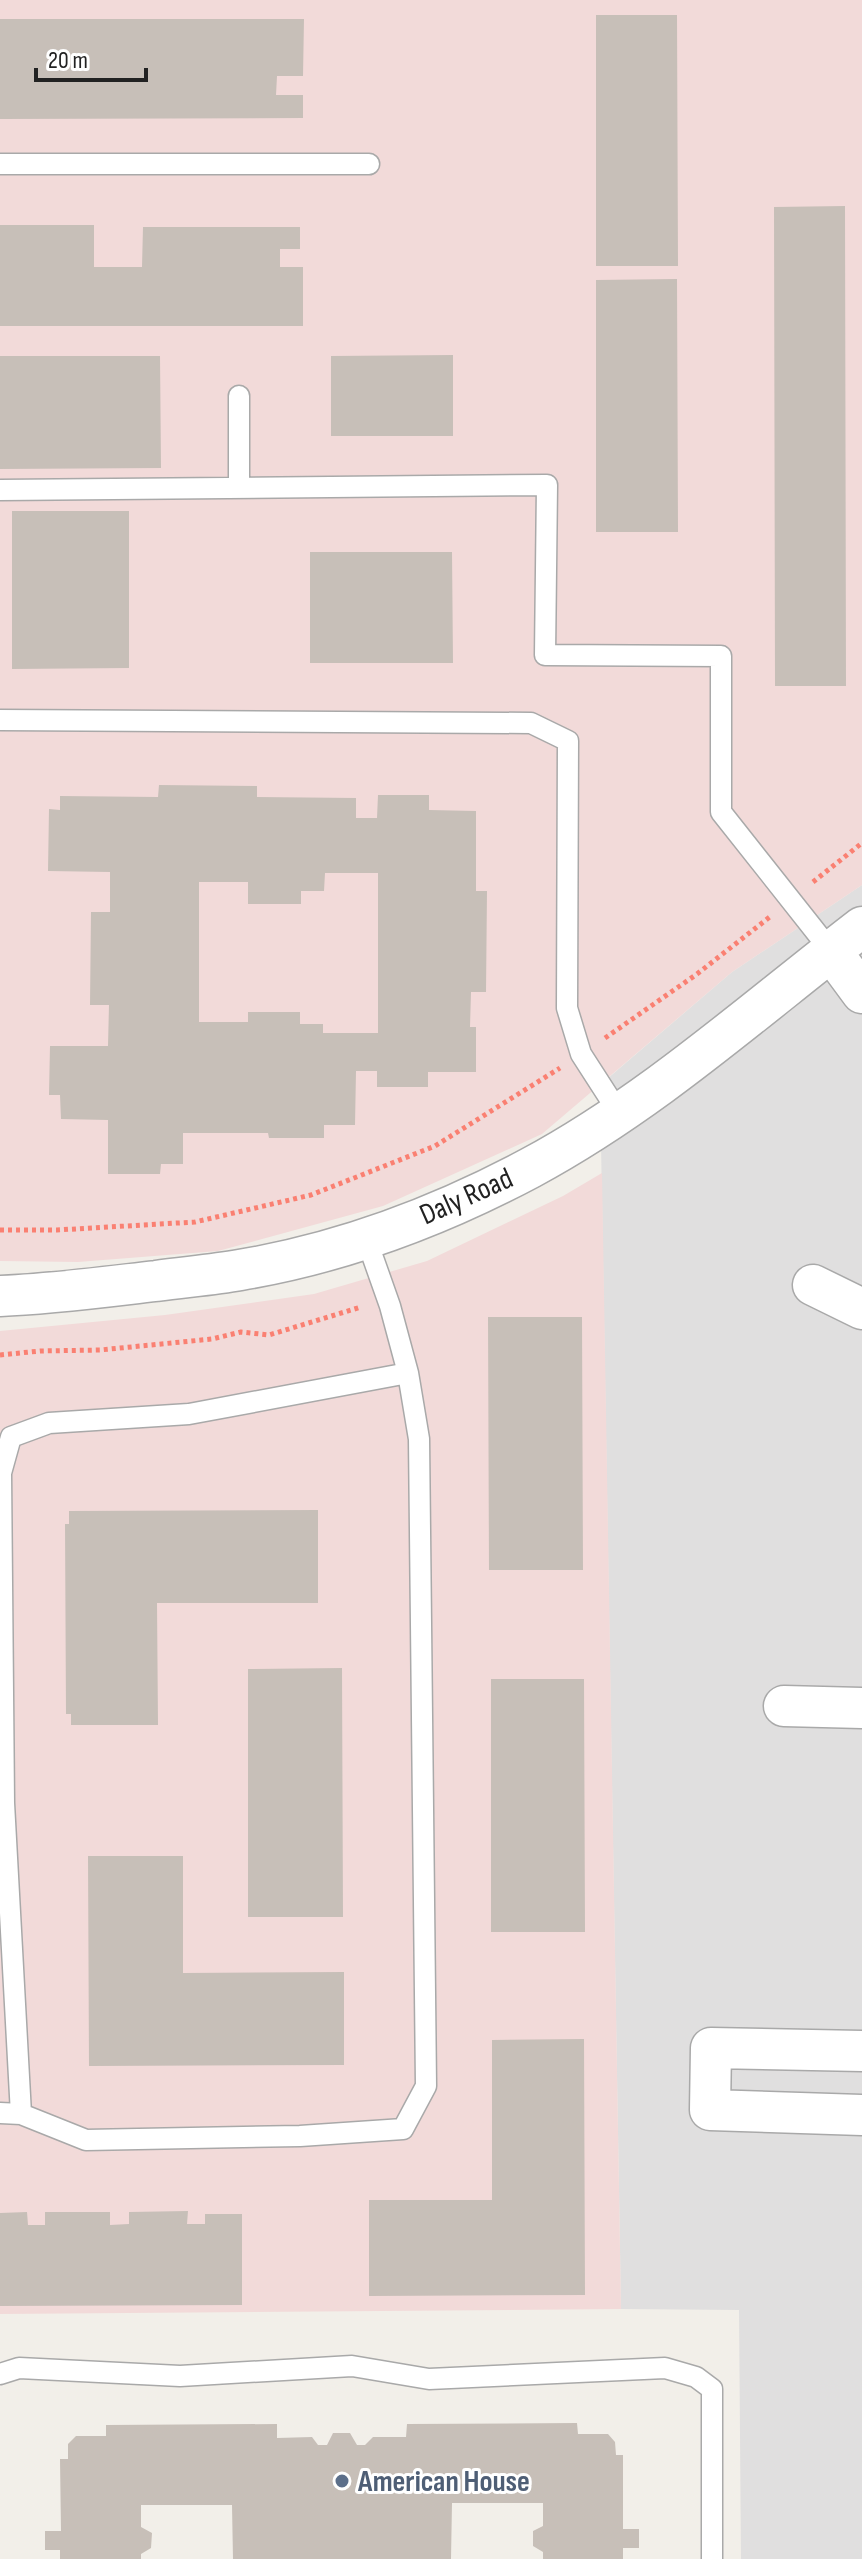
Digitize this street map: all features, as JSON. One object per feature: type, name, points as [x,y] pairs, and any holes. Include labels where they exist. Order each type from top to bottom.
[{"type":"street","points":[[846,939],[862,993]]},
{"type":"street","name":"Daly Road","points":[[0,1296],[80,1291],[240,1270],[319,1253],[455,1204],[531,1167],[619,1113],[678,1073],[846,939]]},
{"type":"street","points":[[813,1285],[862,1309]]},
{"type":"street","points":[[784,1706],[862,1708]]},
{"type":"street","points":[[862,2051],[711,2048],[710,2110],[862,2115]]},
{"type":"lane","points":[[0,164],[369,164]]},
{"type":"lane","points":[[239,396],[239,488]]},
{"type":"lane","points":[[0,490],[547,485],[545,655],[721,656],[721,812],[791,900],[846,939]]},
{"type":"lane","points":[[0,720],[531,723],[568,741],[567,1008],[581,1054],[619,1113]]},
{"type":"lane","points":[[0,2113],[21,2114],[86,2140],[300,2136],[403,2129],[426,2086],[419,1439],[408,1373],[390,1306],[366,1238]]},
{"type":"lane","points":[[21,2114],[4,1803],[1,1473],[11,1437],[49,1423],[189,1414],[408,1373]]},
{"type":"lane","points":[[0,2374],[19,2368],[180,2376],[352,2366],[429,2379],[665,2368],[696,2377],[712,2389],[712,2559]]},
{"type":"path","points":[[0,1230],[195,1222],[311,1195],[435,1146],[581,1054],[697,974],[862,843]]},
{"type":"path","points":[[0,1355],[198,1341],[241,1332],[269,1335],[360,1307],[390,1306]]},
{"type":"shaded area","points":[[0,0],[862,0],[862,885],[732,972],[542,1134],[383,1206],[218,1251],[78,1262],[0,1261]]},
{"type":"shaded area","points":[[862,885],[862,2559],[741,2559],[739,2310],[621,2309],[600,1085],[732,972]]},
{"type":"shaded area","points":[[602,1173],[621,2309],[0,2314],[0,1331],[165,1315],[314,1294],[427,1261],[563,1196]]},
{"type":"building","points":[[596,15],[677,15],[678,266],[596,266]]},
{"type":"building","points":[[0,19],[304,19],[303,76],[277,76],[276,95],[303,95],[303,118],[0,119]]},
{"type":"building","points":[[845,206],[846,686],[775,686],[774,207]]},
{"type":"building","points":[[0,225],[94,225],[94,267],[142,267],[143,227],[300,227],[300,249],[280,249],[280,267],[303,267],[303,326],[0,326]]},
{"type":"building","points":[[677,279],[678,532],[596,532],[596,280]]},
{"type":"building","points":[[453,355],[453,436],[331,436],[331,356]]},
{"type":"building","points":[[0,356],[160,356],[161,468],[0,469]]},
{"type":"building","points":[[12,511],[129,511],[129,668],[12,669]]},
{"type":"building","points":[[310,552],[452,552],[453,663],[310,663]]},
{"type":"building","points":[[159,785],[257,786],[257,797],[356,798],[356,818],[377,818],[378,795],[429,795],[429,810],[476,811],[476,891],[487,891],[486,992],[471,992],[470,1027],[476,1027],[476,1072],[428,1072],[428,1087],[377,1087],[377,1071],[356,1071],[355,1125],[324,1125],[324,1138],[269,1138],[268,1133],[183,1133],[183,1164],[161,1164],[160,1174],[108,1174],[108,1120],[61,1119],[60,1095],[49,1095],[50,1046],[108,1046],[109,1005],[90,1005],[91,912],[110,912],[110,872],[48,871],[49,809],[60,810],[60,796],[158,797]],"holes":[[[325,873],[378,873],[378,1033],[323,1033],[323,1024],[300,1024],[300,1012],[248,1012],[248,1022],[199,1022],[199,882],[248,882],[248,904],[301,904],[301,891],[324,891]]]},
{"type":"building","points":[[488,1317],[582,1317],[583,1570],[489,1570]]},
{"type":"building","points":[[318,1510],[318,1603],[157,1603],[158,1725],[71,1725],[71,1714],[66,1714],[65,1524],[69,1524],[69,1511]]},
{"type":"building","points":[[342,1668],[343,1917],[248,1917],[248,1669]]},
{"type":"building","points":[[491,1679],[584,1679],[585,1932],[491,1932]]},
{"type":"building","points":[[88,1856],[183,1856],[183,1973],[344,1972],[344,2065],[89,2066]]},
{"type":"building","points":[[584,2039],[585,2295],[369,2296],[369,2200],[492,2200],[492,2040]]},
{"type":"building","points":[[188,2211],[187,2224],[205,2224],[205,2214],[242,2214],[242,2305],[0,2306],[0,2213],[27,2212],[28,2225],[45,2225],[45,2212],[110,2212],[110,2225],[129,2224],[129,2212]]},
{"type":"building","name":"American House","points":[[577,2423],[578,2434],[608,2434],[615,2442],[616,2455],[623,2455],[623,2529],[639,2529],[639,2548],[623,2548],[623,2559],[543,2559],[543,2552],[533,2546],[533,2531],[543,2526],[543,2503],[452,2503],[451,2559],[233,2559],[232,2505],[141,2505],[141,2527],[152,2533],[151,2548],[141,2554],[141,2559],[60,2559],[60,2550],[45,2550],[45,2531],[61,2531],[60,2459],[68,2459],[68,2444],[76,2436],[106,2436],[106,2425],[277,2424],[277,2438],[312,2437],[318,2445],[327,2445],[333,2433],[350,2433],[357,2445],[365,2445],[373,2437],[406,2437],[407,2424]]},
{"type":"place","name":"American House","points":[[342,2481]]}]
